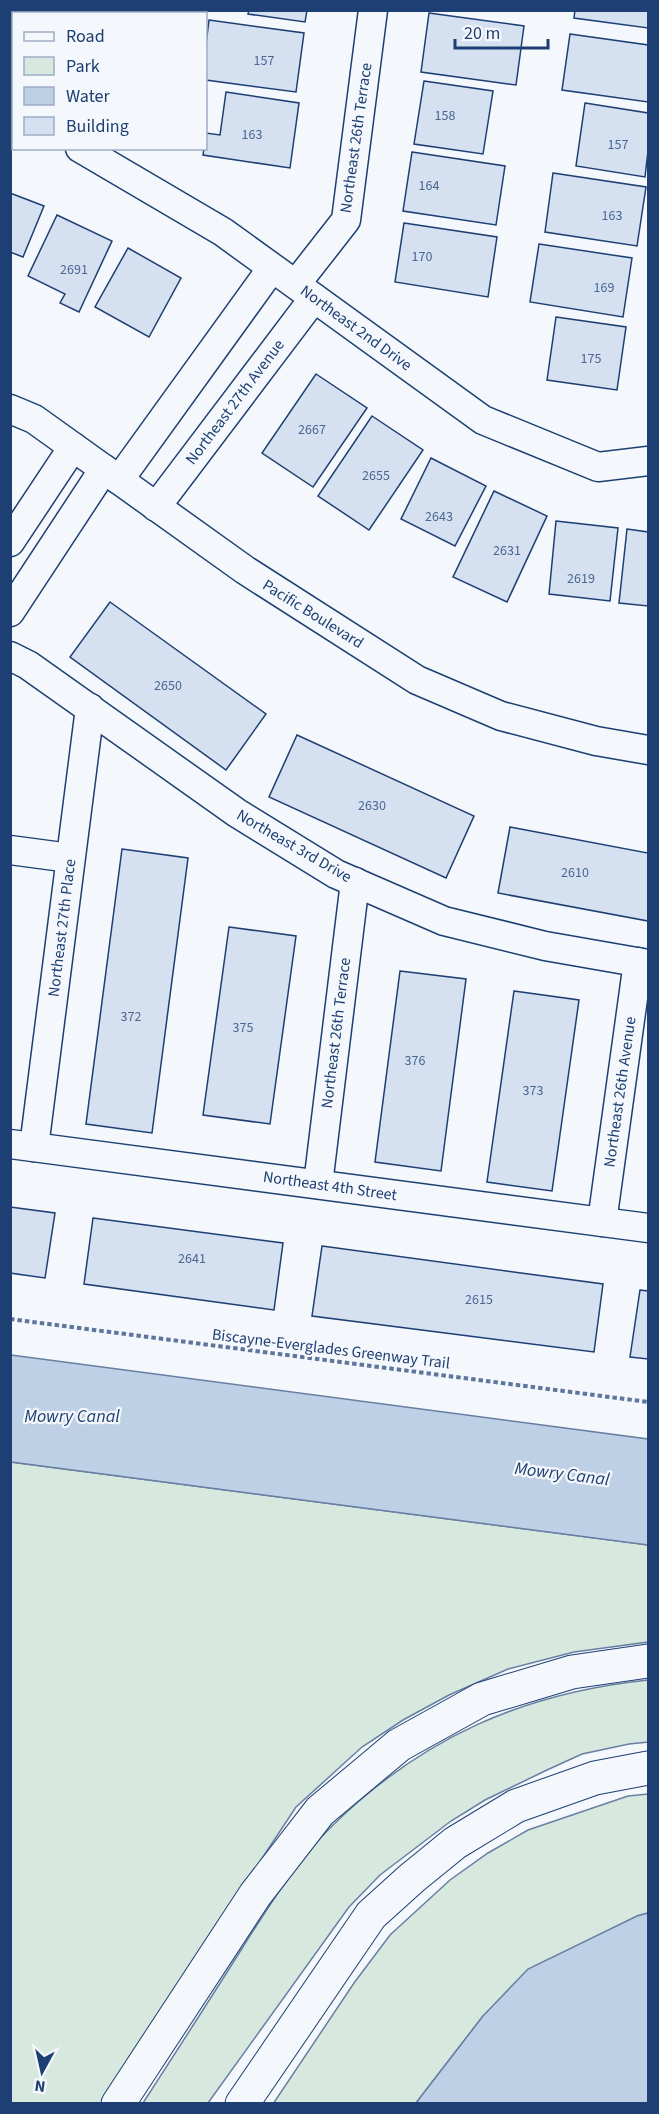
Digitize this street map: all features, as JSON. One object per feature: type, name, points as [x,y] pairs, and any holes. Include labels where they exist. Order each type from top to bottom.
[{"type":"highway","points":[[118,2103],[255,1895],[320,1811],[390,1752],[482,1699],[572,1672],[648,1661]]},
{"type":"highway","points":[[242,2103],[371,1915],[412,1878],[455,1843],[516,1806],[595,1778],[648,1768]]},
{"type":"street","points":[[10,22],[12,10]]},
{"type":"street","name":"Northeast 26th Terrace","points":[[305,291],[345,220],[373,10]]},
{"type":"street","name":"Northeast 2nd Drive","points":[[83,150],[223,232],[483,420],[598,466],[648,461]]},
{"type":"street","points":[[10,612],[112,475],[272,268]]},
{"type":"street","name":"Northeast 27th Avenue","points":[[156,507],[305,291]]},
{"type":"street","name":"Pacific Boulevard","points":[[10,409],[34,419],[245,570],[417,680],[501,716],[596,741],[648,750]]},
{"type":"street","points":[[10,542],[73,447]]},
{"type":"street","name":"Northeast 3rd Drive","points":[[10,656],[28,665],[237,813],[336,874],[444,921],[544,946],[643,963]]},
{"type":"street","name":"Northeast 27th Place","points":[[22,1145],[70,858],[90,708]]},
{"type":"street","points":[[10,850],[70,858]]},
{"type":"street","name":"Northeast 26th Terrace","points":[[318,1184],[355,882]]},
{"type":"street","name":"Northeast 26th Avenue","points":[[602,1222],[643,963]]},
{"type":"street","name":"Northeast 4th Street","points":[[22,1145],[648,1228]]},
{"type":"path","name":"Biscayne-Everglades Greenway Trail","points":[[10,1319],[648,1402]]},
{"type":"green space","points":[[11,1462],[648,1545],[648,1642],[574,1652],[508,1669],[449,1695],[403,1720],[362,1747],[296,1807],[200,1952],[105,2103],[11,2103]]},
{"type":"green space","points":[[648,1680],[648,1742],[582,1754],[485,1800],[451,1821],[380,1875],[349,1907],[208,2103],[143,2103],[261,1918],[295,1869],[320,1838],[367,1794],[403,1767],[478,1724],[518,1708],[559,1696],[603,1686]]},
{"type":"green space","points":[[648,1794],[648,1913],[637,1916],[483,2016],[416,2103],[273,2104],[354,1983],[390,1935],[450,1880],[488,1853],[528,1830],[628,1796]]},
{"type":"water","name":"Mowry Canal","points":[[11,1355],[648,1439],[648,1545],[11,1462]]},
{"type":"water","points":[[648,1913],[648,2103],[416,2103],[483,2016],[528,1969],[637,1916]]},
{"type":"building","points":[[73,10],[142,10],[142,12],[73,12]]},
{"type":"building","points":[[249,10],[307,10],[305,22],[248,14]]},
{"type":"building","points":[[575,10],[648,10],[648,28],[574,18]]},
{"type":"building","points":[[429,13],[524,26],[516,85],[421,72]]},
{"type":"building","points":[[209,20],[304,33],[296,92],[207,80]]},
{"type":"building","points":[[570,34],[648,45],[648,102],[562,90]]},
{"type":"building","points":[[424,81],[493,91],[483,154],[414,144]]},
{"type":"building","points":[[226,92],[299,103],[290,168],[203,155],[204,150],[207,150],[207,133],[220,135]]},
{"type":"building","points":[[585,103],[648,113],[645,177],[576,166]]},
{"type":"building","points":[[412,152],[505,166],[496,225],[403,211]]},
{"type":"building","points":[[553,173],[646,187],[637,246],[545,232]]},
{"type":"building","points":[[10,193],[44,206],[23,257],[10,252]]},
{"type":"building","points":[[57,215],[112,241],[79,312],[60,303],[65,294],[28,276]]},
{"type":"building","points":[[404,223],[497,237],[488,297],[395,282]]},
{"type":"building","points":[[539,244],[632,258],[623,317],[530,302]]},
{"type":"building","points":[[128,248],[181,278],[149,337],[95,307]]},
{"type":"building","points":[[556,317],[626,327],[617,390],[547,380]]},
{"type":"building","points":[[316,374],[367,408],[313,487],[262,453]]},
{"type":"building","points":[[372,416],[423,450],[369,530],[318,496]]},
{"type":"building","points":[[431,458],[486,486],[455,546],[401,519]]},
{"type":"building","points":[[494,491],[547,516],[507,602],[453,577]]},
{"type":"building","points":[[556,521],[618,528],[610,601],[549,594]]},
{"type":"building","points":[[627,529],[648,532],[648,606],[619,603]]},
{"type":"building","points":[[110,602],[266,714],[226,770],[70,657]]},
{"type":"building","points":[[297,735],[474,816],[446,878],[269,797]]},
{"type":"building","points":[[510,827],[648,853],[648,921],[498,893]]},
{"type":"building","points":[[122,849],[188,858],[152,1133],[86,1124]]},
{"type":"building","points":[[229,927],[296,936],[270,1124],[203,1115]]},
{"type":"building","points":[[400,971],[466,979],[441,1171],[375,1162]]},
{"type":"building","points":[[514,991],[579,1000],[552,1191],[487,1182]]},
{"type":"building","points":[[10,1207],[55,1213],[45,1278],[10,1273]]},
{"type":"building","points":[[93,1218],[283,1243],[274,1310],[84,1284]]},
{"type":"building","points":[[322,1246],[603,1284],[594,1352],[312,1316]]},
{"type":"building","points":[[640,1290],[648,1291],[648,1359],[630,1357]]}]
